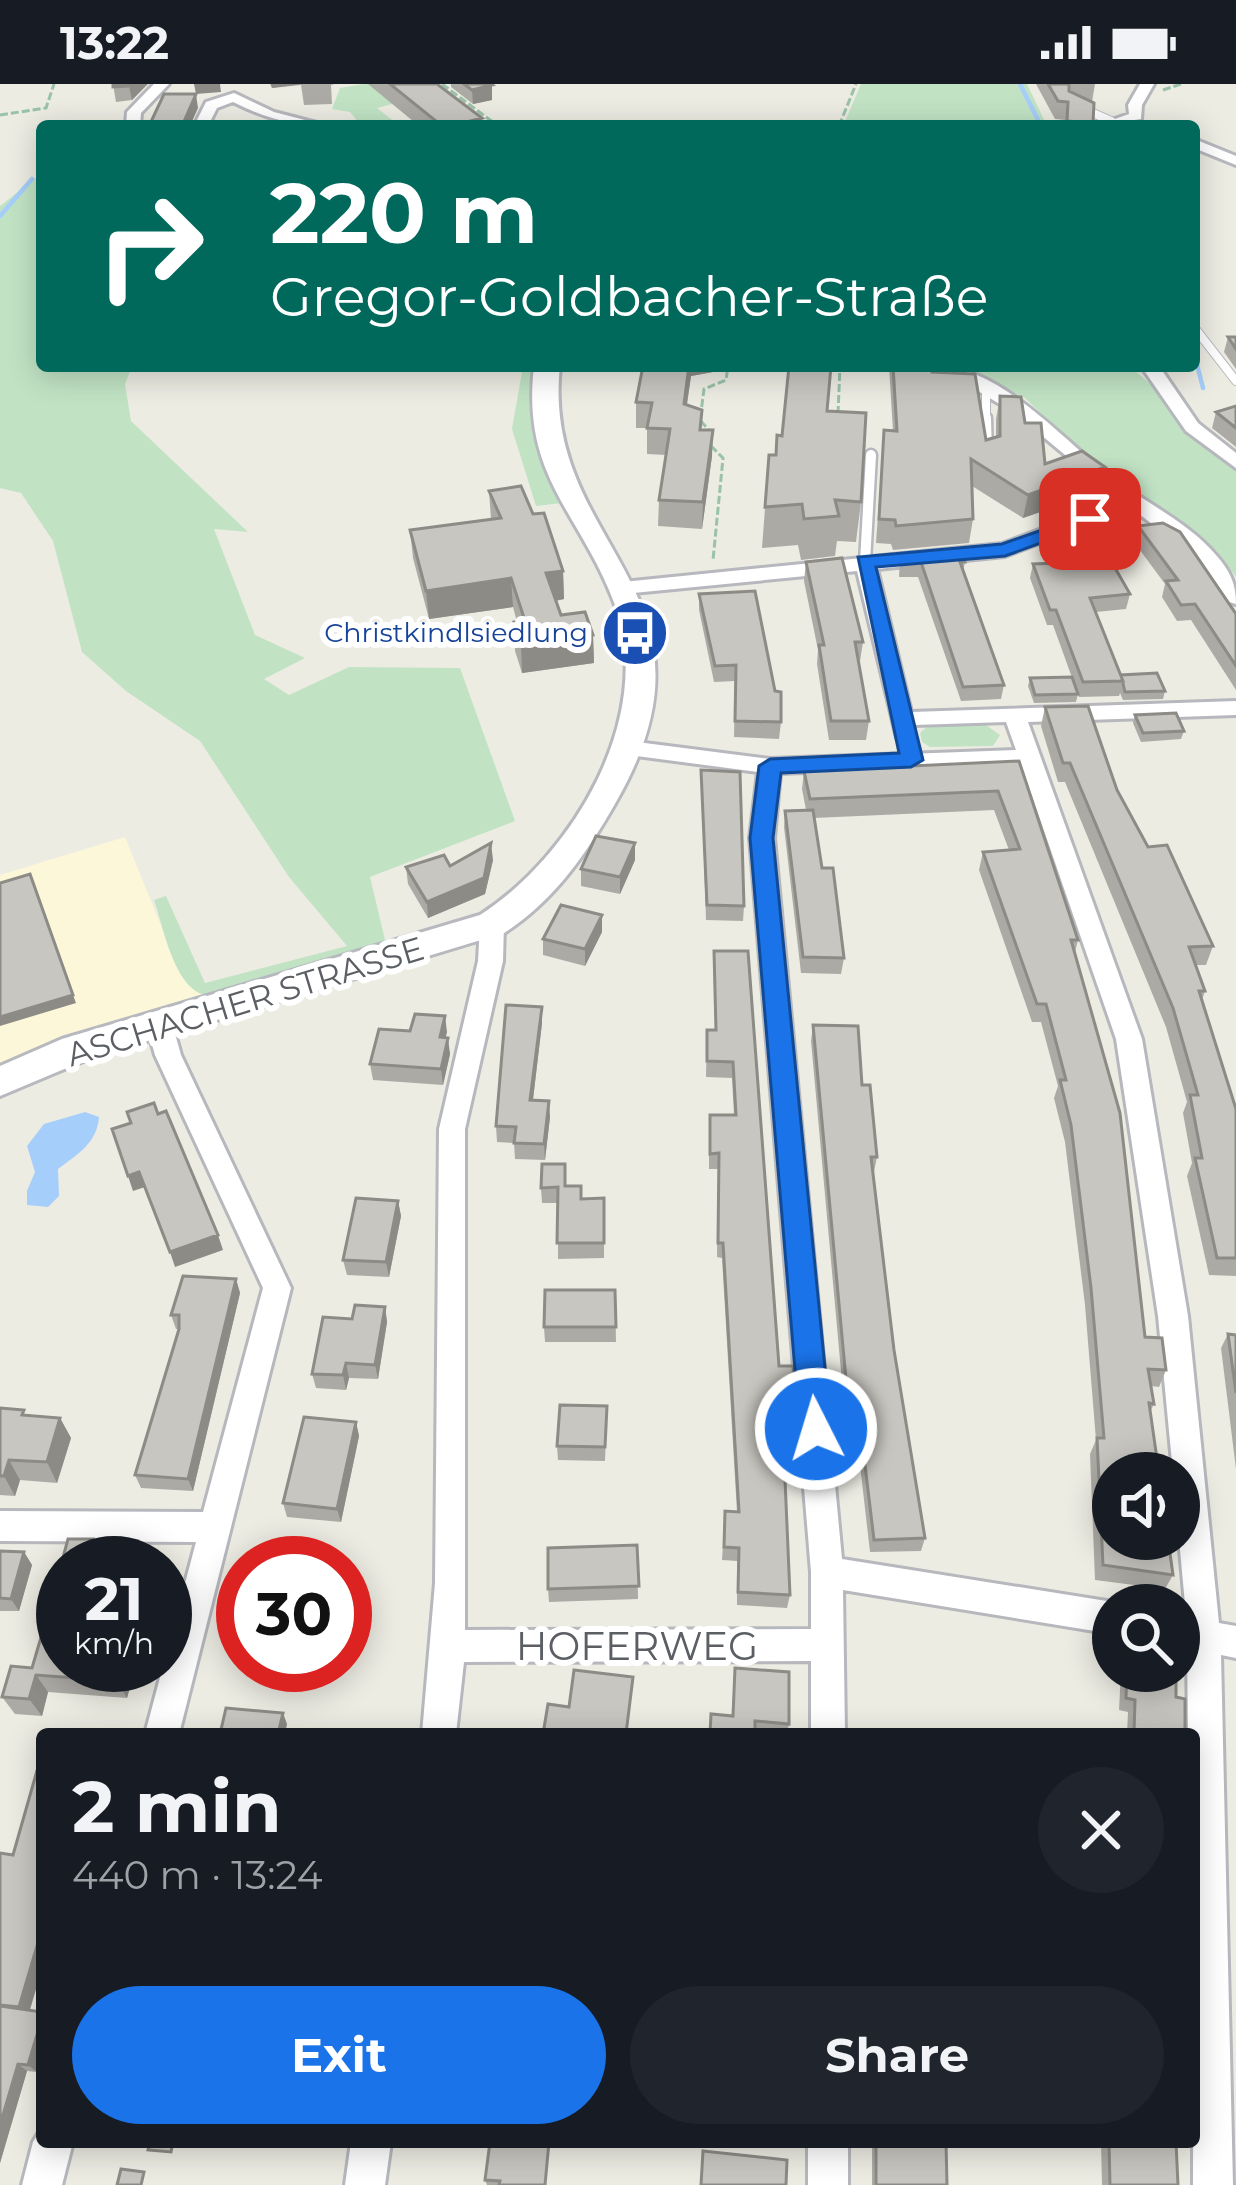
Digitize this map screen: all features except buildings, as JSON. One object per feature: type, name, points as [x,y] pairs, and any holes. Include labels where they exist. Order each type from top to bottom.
[{"type":"street","points":[[133,120],[134,112],[162,84]]},
{"type":"street","points":[[1136,116],[1136,105],[1148,84]]},
{"type":"street","points":[[204,120],[211,105],[234,90],[270,116],[290,120]]},
{"type":"street","points":[[1119,120],[1136,116],[1143,120]]},
{"type":"street","points":[[1200,145],[1236,160]]},
{"type":"street","points":[[440,1728],[452,1488],[450,1165],[460,1073],[495,947],[492,924],[529,898],[573,844],[629,748],[641,674],[623,588],[550,459],[542,418],[546,372]]},
{"type":"street","points":[[956,372],[1022,410],[1208,557],[1236,598]]},
{"type":"street","points":[[1154,372],[1192,427],[1236,462]]},
{"type":"street","points":[[623,588],[1005,550],[1133,501]]},
{"type":"street","points":[[865,562],[911,760]]},
{"type":"street","points":[[902,718],[1236,708]]},
{"type":"street","points":[[1014,714],[1102,957],[1140,1086],[1173,1316],[1206,1635],[1213,2185]]},
{"type":"street","points":[[629,748],[770,766],[1028,758]]},
{"type":"street","points":[[770,766],[762,838],[826,1572],[827,1728]]},
{"type":"street","name":"ASCHACHER STRASSE","points":[[0,1082],[75,1049],[492,924]]},
{"type":"street","points":[[159,1023],[168,1055],[278,1288],[164,1728]]},
{"type":"street","points":[[0,1526],[217,1527]]},
{"type":"street","points":[[826,1572],[1092,1615]]},
{"type":"street","name":"HOFERWEG","points":[[447,1646],[827,1645]]},
{"type":"street","points":[[42,2185],[51,2148]]},
{"type":"street","points":[[365,2185],[370,2148]]},
{"type":"street","points":[[828,2148],[828,2185]]},
{"type":"lane","points":[[1072,103],[1101,120]]},
{"type":"lane","points":[[1200,335],[1236,381]]},
{"type":"lane","points":[[986,389],[987,456]]},
{"type":"lane","points":[[865,562],[871,455]]},
{"type":"path","points":[[0,115],[46,108],[54,84]]},
{"type":"path","points":[[442,84],[490,120]]},
{"type":"path","points":[[841,120],[856,84]]},
{"type":"path","points":[[711,578],[723,458],[711,449],[713,429],[700,419],[704,389],[726,380],[727,372]]},
{"type":"path","points":[[838,432],[840,372]]},
{"type":"shaded area","points":[[125,837],[175,960],[212,996],[0,1071],[0,875]]},
{"type":"green space","points":[[418,84],[433,93],[377,108],[392,120],[356,120],[350,112],[332,109],[340,88]]},
{"type":"green space","points":[[861,84],[1027,84],[1044,120],[846,120]]},
{"type":"green space","points":[[36,178],[36,372],[130,372],[125,384],[131,421],[248,532],[214,529],[255,635],[305,658],[264,679],[289,695],[349,667],[460,668],[515,821],[370,877],[386,944],[212,996],[199,993],[180,973],[154,900],[166,896],[205,983],[347,946],[289,877],[200,741],[126,691],[82,652],[53,541],[21,493],[0,488],[0,206]]},
{"type":"green space","points":[[522,372],[538,372],[538,437],[562,503],[536,506],[512,429]]},
{"type":"green space","points":[[974,372],[1135,372],[1206,444],[1236,467],[1236,577],[1217,551],[1081,453],[1025,398]]},
{"type":"green space","points":[[983,723],[1000,735],[993,746],[930,747],[922,742],[920,733],[929,725]]},
{"type":"water","points":[[85,1112],[99,1117],[95,1134],[58,1169],[59,1196],[48,1207],[27,1205],[35,1172],[27,1146],[44,1124]]},
{"type":"waterway","points":[[1020,84],[1038,120]]},
{"type":"waterway","points":[[0,216],[32,179]]},
{"type":"waterway","points":[[1199,372],[1203,388]]},
{"type":"place","name":"Christkindlsiedlung","points":[[635,633]]},
{"type":"route","points":[[816,1429],[762,838],[770,766],[911,760],[865,562],[1005,550],[1090,519]]}]
